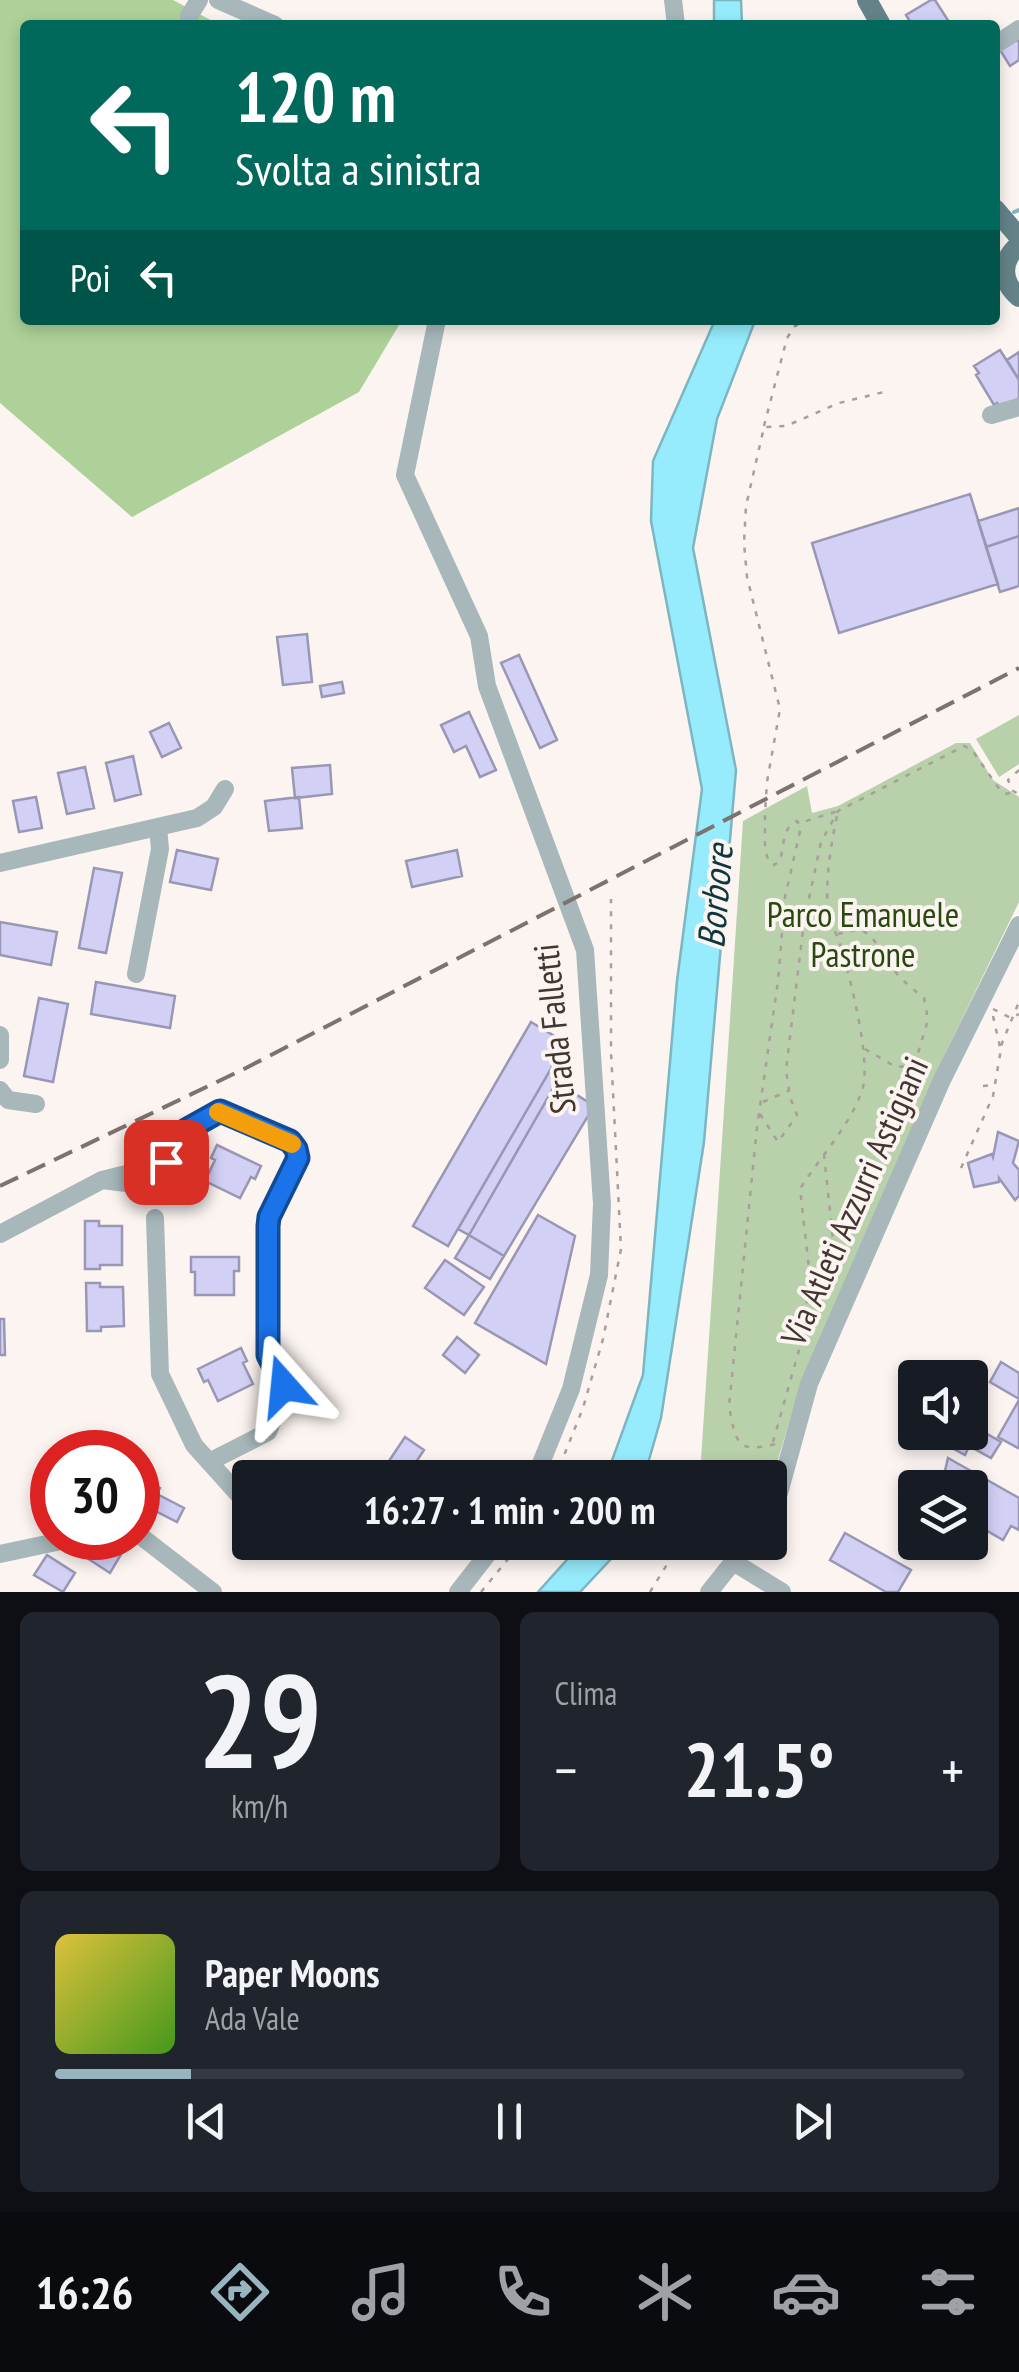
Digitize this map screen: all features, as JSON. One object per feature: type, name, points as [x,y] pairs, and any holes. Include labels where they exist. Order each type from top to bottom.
[{"type":"main road","points":[[1000,217],[1016,246],[1004,272],[1006,282],[1019,297]]},
{"type":"street","points":[[218,0],[264,20]]},
{"type":"street","name":"Strada Falletti","points":[[435,325],[405,475],[479,636],[487,686],[585,950],[602,1204],[598,1275],[571,1389],[542,1460]]},
{"type":"street","points":[[991,415],[1019,407]]},
{"type":"street","points":[[0,863],[197,818],[214,807],[224,789]]},
{"type":"street","points":[[136,974],[160,849],[158,828]]},
{"type":"street","name":"Via Atleti Azzurri Astigiani","points":[[781,1460],[782,1445],[937,1090],[1019,926]]},
{"type":"street","points":[[0,1035],[0,1060]]},
{"type":"street","points":[[0,1090],[8,1100],[36,1104]]},
{"type":"street","points":[[0,1234],[102,1180],[148,1182],[176,1154],[186,1130],[220,1111],[290,1141],[298,1158],[268,1226],[268,1355],[284,1392],[268,1432],[209,1462]]},
{"type":"street","points":[[148,1182],[155,1218],[160,1374],[194,1445],[232,1487]]},
{"type":"street","points":[[0,1554],[30,1548]]},
{"type":"street","points":[[160,1551],[213,1592]]},
{"type":"street","points":[[458,1592],[482,1560]]},
{"type":"street","points":[[708,1592],[738,1560]]},
{"type":"street","points":[[735,1564],[782,1592]]},
{"type":"path","points":[[797,325],[788,338],[764,428],[748,494],[744,543],[748,578],[780,708],[767,782],[765,850],[770,862],[780,861],[791,823],[838,811],[964,746],[972,750],[991,782],[1006,794],[1013,791]]},
{"type":"path","points":[[764,428],[786,426],[839,403],[888,391]]},
{"type":"path","points":[[1019,770],[1008,780],[1019,794]]},
{"type":"path","points":[[800,823],[785,897],[729,1406],[734,1436],[744,1448],[756,1450],[782,1445],[804,1329],[809,1268],[800,1189],[864,1088],[852,987],[828,914],[829,854],[838,811]]},
{"type":"path","points":[[759,1112],[778,1142],[797,1115],[786,1070],[804,922],[820,842],[838,811]]},
{"type":"path","points":[[836,934],[860,929],[875,938],[887,962],[924,998],[928,1020],[914,1066]]},
{"type":"path","points":[[960,1168],[996,1085],[1000,1053],[1019,1002]]},
{"type":"path","points":[[1000,1053],[991,1008],[1011,1018]]},
{"type":"path","points":[[1011,1018],[1019,1014]]},
{"type":"path","points":[[862,1048],[896,1067],[914,1066],[935,1076]]},
{"type":"path","points":[[983,1086],[996,1085]]},
{"type":"path","points":[[760,1103],[789,1090]]},
{"type":"path","points":[[824,1153],[833,1240]]},
{"type":"path","points":[[481,1592],[507,1560]]},
{"type":"path","points":[[650,1592],[670,1560]]},
{"type":"green space","points":[[0,0],[173,0],[211,20],[20,20],[20,325],[399,325],[359,392],[132,517],[0,403]]},
{"type":"green space","points":[[1019,715],[1019,764],[999,777],[976,739]]},
{"type":"green space","name":"Parco Emanuele Pastrone","points":[[956,743],[970,743],[993,780],[1019,797],[1019,902],[943,1058],[800,1385],[778,1460],[701,1460],[743,821],[807,786],[812,813],[838,806]]},
{"type":"water","points":[[714,0],[741,0],[742,20],[714,20]]},
{"type":"water","name":"Borbore","points":[[713,325],[753,325],[717,419],[693,548],[736,770],[704,1142],[661,1418],[649,1460],[612,1460],[643,1375],[677,981],[702,789],[651,521],[653,461]]},
{"type":"water","points":[[567,1560],[610,1560],[580,1592],[538,1592]]},
{"type":"building","points":[[935,0],[948,20],[909,20],[906,15]]},
{"type":"building","points":[[1019,39],[1019,60],[1010,66],[1000,50]]},
{"type":"building","points":[[1000,350],[1019,380],[1019,398],[1001,409],[997,403],[994,405],[974,366]]},
{"type":"building","points":[[1019,352],[1019,380],[1007,360]]},
{"type":"building","points":[[970,494],[998,584],[839,633],[812,543]]},
{"type":"building","points":[[1019,508],[1019,536],[986,547],[978,521]]},
{"type":"building","points":[[1019,536],[1019,586],[1000,592],[986,547]]},
{"type":"building","points":[[307,634],[312,682],[283,685],[277,637]]},
{"type":"building","points":[[519,655],[557,740],[540,748],[501,663]]},
{"type":"building","points":[[342,682],[344,693],[322,697],[320,686]]},
{"type":"building","points":[[469,712],[496,770],[480,777],[466,746],[454,752],[441,725]]},
{"type":"building","points":[[169,723],[181,748],[162,757],[150,732]]},
{"type":"building","points":[[133,756],[141,794],[115,801],[106,763]]},
{"type":"building","points":[[330,765],[332,794],[295,798],[292,768]]},
{"type":"building","points":[[85,767],[94,808],[67,814],[58,773]]},
{"type":"building","points":[[36,797],[42,828],[19,832],[13,801]]},
{"type":"building","points":[[299,797],[302,828],[269,831],[265,801]]},
{"type":"building","points":[[177,850],[218,859],[211,890],[170,882]]},
{"type":"building","points":[[457,850],[462,876],[412,887],[406,861]]},
{"type":"building","points":[[94,868],[122,873],[106,953],[79,948]]},
{"type":"building","points":[[0,922],[57,932],[51,965],[0,955]]},
{"type":"building","points":[[96,982],[175,996],[170,1028],[91,1014]]},
{"type":"building","points":[[39,998],[68,1004],[53,1082],[24,1076]]},
{"type":"building","points":[[531,1022],[566,1043],[448,1246],[413,1226]]},
{"type":"building","points":[[556,1060],[566,1066],[469,1235],[458,1229]]},
{"type":"building","points":[[557,1082],[594,1106],[504,1256],[469,1235]]},
{"type":"building","points":[[998,1132],[1019,1141],[1013,1163],[1019,1170],[1019,1196],[1015,1200],[999,1178],[999,1182],[974,1187],[968,1163],[992,1154],[993,1157]]},
{"type":"building","points":[[217,1145],[261,1166],[240,1198],[205,1181]]},
{"type":"building","points":[[538,1215],[575,1236],[546,1364],[475,1323]]},
{"type":"building","points":[[85,1221],[99,1221],[99,1226],[122,1226],[122,1265],[85,1269]]},
{"type":"building","points":[[469,1235],[504,1256],[490,1279],[455,1258]]},
{"type":"building","points":[[191,1257],[239,1257],[239,1271],[234,1271],[234,1295],[195,1295]]},
{"type":"building","points":[[445,1260],[484,1287],[464,1315],[425,1288]]},
{"type":"building","points":[[86,1283],[123,1287],[124,1326],[87,1331]]},
{"type":"building","points":[[0,1319],[4,1319],[5,1355],[0,1355]]},
{"type":"building","points":[[457,1337],[479,1355],[465,1373],[443,1355]]},
{"type":"building","points":[[241,1348],[253,1384],[218,1401],[198,1369]]},
{"type":"building","points":[[1001,1362],[1019,1373],[1019,1399],[990,1382]]},
{"type":"building","points":[[1019,1400],[1019,1446],[1018,1448],[998,1437]]},
{"type":"building","points":[[988,1434],[1001,1442],[991,1458],[976,1450],[988,1450]]},
{"type":"building","points":[[405,1437],[424,1450],[417,1460],[390,1460]]},
{"type":"building","points":[[948,1458],[969,1470],[945,1470]]},
{"type":"building","points":[[988,1481],[1019,1498],[1019,1530],[1011,1526],[1003,1540],[988,1531]]},
{"type":"building","points":[[160,1496],[184,1508],[177,1522],[160,1513]]},
{"type":"building","points":[[845,1533],[911,1570],[898,1592],[886,1592],[830,1560]]},
{"type":"building","points":[[44,1560],[55,1560],[75,1573],[63,1592],[34,1575]]},
{"type":"building","points":[[90,1560],[118,1560],[110,1573]]},
{"type":"waterway","points":[[1014,212],[1019,210]]},
{"type":"railway","points":[[0,1186],[246,1068],[1019,668]]},
{"type":"slow traffic","points":[[218,1112],[292,1144]]},
{"type":"route","points":[[166,1162],[176,1154],[186,1130],[220,1111],[290,1141],[296,1149],[298,1158],[268,1226],[268,1355],[284,1386]]}]
